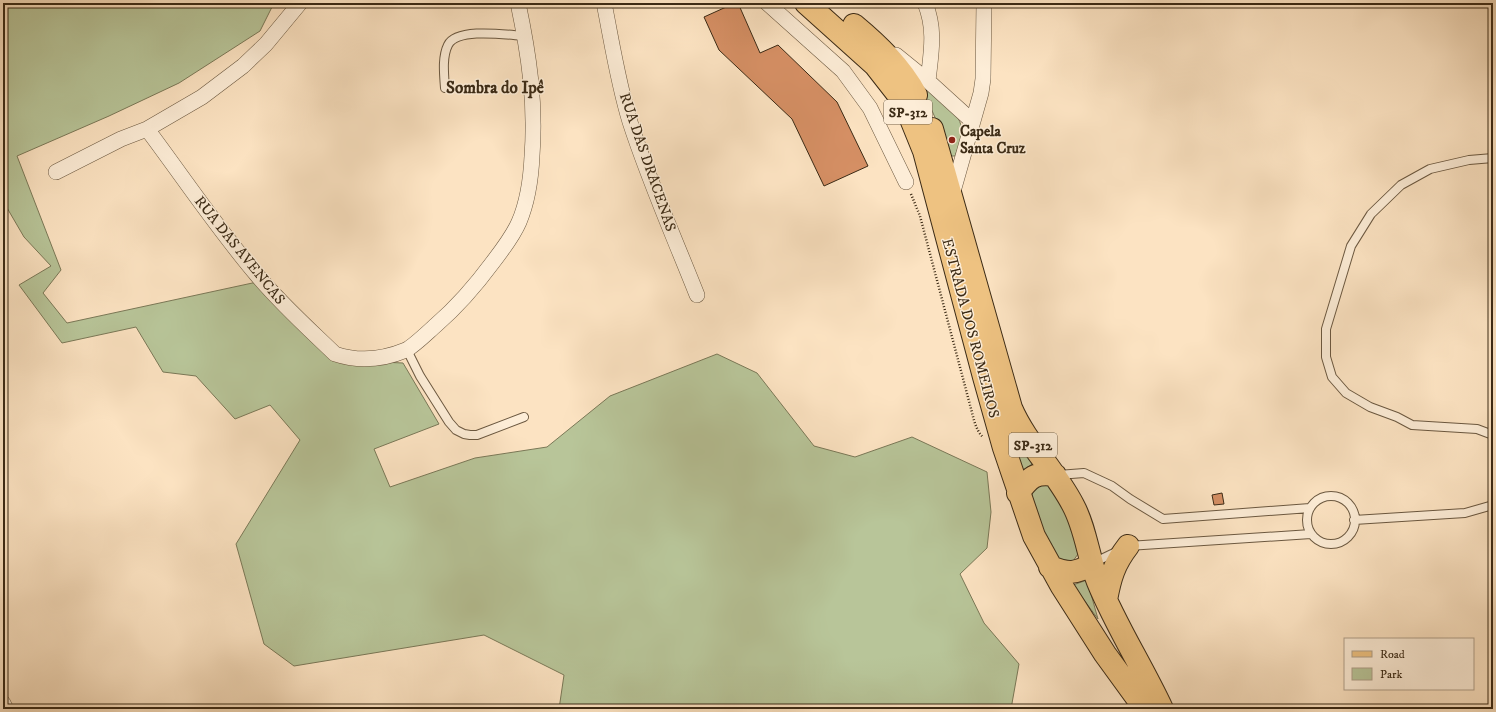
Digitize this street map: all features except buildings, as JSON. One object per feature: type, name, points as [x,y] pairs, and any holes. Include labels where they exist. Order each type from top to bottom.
[{"type":"main road","name":"ESTRADA DOS ROMEIROS","points":[[806,3],[876,65],[896,92],[909,114],[924,151],[1004,448],[1018,493],[1034,536],[1050,567],[1105,654],[1145,709]]},
{"type":"main road","name":"ESTRADA DOS ROMEIROS","points":[[829,3],[887,55],[901,71],[923,108],[938,147],[1011,408],[1025,434],[1056,475],[1077,513],[1085,535],[1092,564],[1106,600],[1162,709]]},
{"type":"main road","points":[[1018,493],[1029,480],[1036,475],[1056,475]]},
{"type":"main road","points":[[1106,600],[1114,568],[1119,557],[1128,546]]},
{"type":"main road","points":[[1050,567],[1073,573],[1092,564]]},
{"type":"main road","points":[[1105,654],[1137,709]]},
{"type":"street","points":[[280,26],[289,3]]},
{"type":"street","points":[[56,172],[121,139],[147,129],[202,97],[243,66],[266,44],[300,3]]},
{"type":"street","name":"RUA DAS AVENCAS","points":[[147,129],[255,274],[275,296],[335,354],[347,358],[365,360],[383,357],[407,350],[445,317],[471,291],[511,239],[520,221],[526,203],[531,179],[533,139],[532,79],[518,3]]},
{"type":"street","name":"RUA DAS DRACENAS","points":[[604,3],[630,121],[660,203],[697,295]]},
{"type":"street","points":[[767,3],[843,72],[870,108],[906,182]]},
{"type":"street","points":[[925,3],[931,20],[932,37],[928,81]]},
{"type":"street","points":[[952,195],[981,93],[983,79],[984,3]]},
{"type":"street","points":[[872,40],[899,57],[928,81],[972,122]]},
{"type":"street","points":[[3,703],[6,709]]},
{"type":"lane","points":[[445,88],[444,74],[446,53],[449,43],[455,38],[465,35],[479,34],[525,36]]},
{"type":"lane","points":[[1493,158],[1469,160],[1430,169],[1401,186],[1371,214],[1351,246],[1326,329],[1326,357],[1332,377],[1346,393],[1370,407],[1397,417],[1412,425],[1477,429],[1493,435]]},
{"type":"lane","points":[[407,350],[420,376],[449,422],[456,430],[470,435],[477,435],[524,417]]},
{"type":"lane","points":[[1056,475],[1084,473],[1112,486],[1163,519],[1310,508]]},
{"type":"lane","points":[[1327,496],[1340,498],[1354,513],[1354,520],[1354,527],[1347,538],[1334,544],[1328,544],[1315,539],[1311,534],[1308,527],[1307,514],[1314,502],[1327,496]]},
{"type":"lane","points":[[1354,520],[1465,513],[1493,505]]},
{"type":"lane","points":[[1092,564],[1128,546],[1311,534]]},
{"type":"path","points":[[906,182],[920,216],[975,423],[981,435],[991,444],[1004,448]]},
{"type":"green space","points":[[3,3],[274,3],[260,31],[179,83],[109,116],[17,156],[61,270],[43,293],[67,323],[257,282],[336,360],[403,363],[439,424],[374,449],[390,487],[475,458],[547,447],[610,396],[717,354],[757,373],[814,446],[855,457],[912,437],[987,472],[991,512],[987,548],[960,574],[984,623],[1019,664],[1011,709],[559,709],[564,675],[484,635],[294,666],[264,644],[236,544],[300,440],[270,405],[235,419],[196,376],[163,372],[136,327],[62,343],[19,285],[51,266],[24,237],[3,201]]},
{"type":"green space","points":[[926,83],[957,116],[960,122],[962,136],[955,156],[950,156],[936,120],[919,85]]},
{"type":"green space","points":[[1003,418],[1035,462],[1019,473]]},
{"type":"green space","points":[[1043,484],[1050,486],[1069,516],[1078,554],[1073,561],[1057,559],[1049,546],[1037,518],[1032,501],[1032,495],[1038,487]]},
{"type":"green space","points":[[1087,580],[1098,619],[1073,585]]},
{"type":"place","name":"Capela Santa Cruz","points":[[952,140]]},
{"type":"district","name":"Sombra do Ipê","points":[[495,87]]}]
